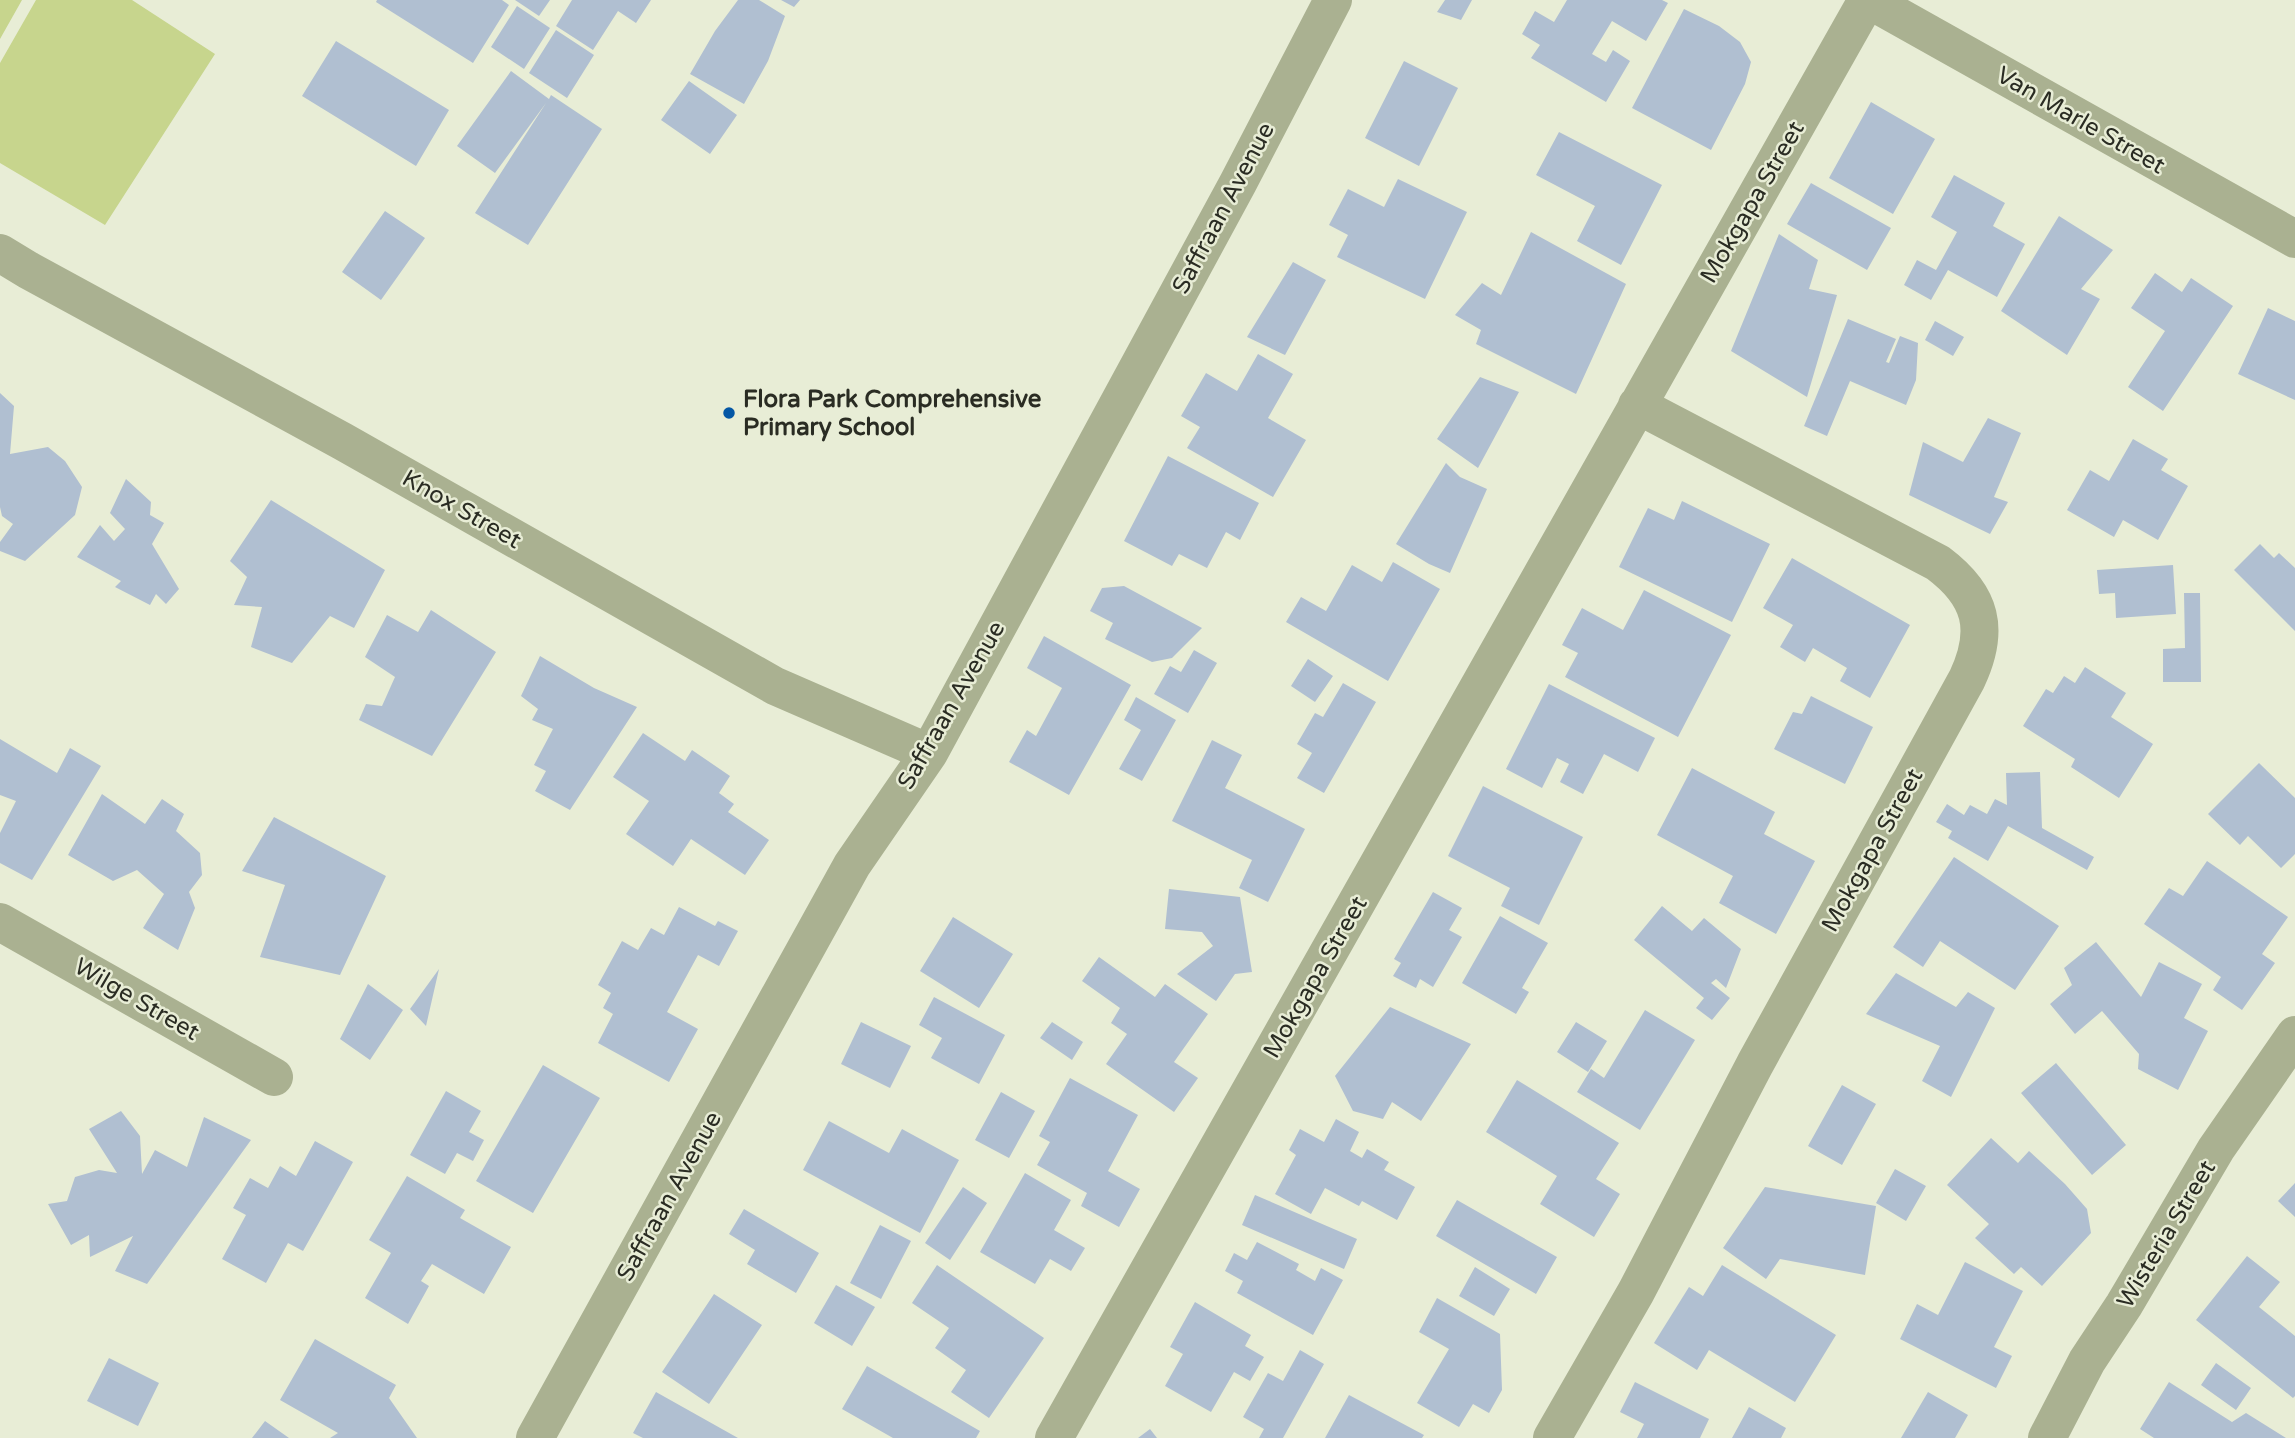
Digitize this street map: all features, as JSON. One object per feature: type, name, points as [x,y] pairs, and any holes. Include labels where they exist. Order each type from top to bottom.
[{"type":"street","name":"Saffraan Avenue","points":[[535,1438],[852,865],[929,753],[1238,183],[1333,0]]},
{"type":"street","name":"Van Marle Street","points":[[1868,0],[2295,239]]},
{"type":"street","name":"Mokgapa Street","points":[[1054,1438],[1868,0]]},
{"type":"street","name":"Knox Street","points":[[0,253],[342,440],[775,686],[929,753]]},
{"type":"street","name":"Mokgapa Street","points":[[1552,1438],[1636,1292],[1755,1064],[1966,678],[1977,656],[1981,628],[1966,590],[1958,578],[1938,563],[1637,405]]},
{"type":"street","name":"Wilge Street","points":[[0,922],[274,1077]]},
{"type":"street","name":"Wisteria Street","points":[[2047,1438],[2087,1361],[2124,1306],[2216,1149],[2295,1035]]},
{"type":"green space","points":[[0,0],[22,0],[0,39]]},
{"type":"green space","points":[[36,0],[132,0],[215,54],[105,225],[0,163],[0,63]]},
{"type":"building","points":[[502,0],[509,5],[473,63],[376,2]]},
{"type":"building","points":[[515,0],[550,0],[539,16]]},
{"type":"building","points":[[572,0],[651,0],[636,23],[618,11],[593,50],[556,26]]},
{"type":"building","points":[[738,0],[759,0],[785,16],[768,61],[744,104],[690,74],[715,31]]},
{"type":"building","points":[[781,0],[800,0],[794,7]]},
{"type":"building","points":[[1445,0],[1472,0],[1461,20],[1437,12]]},
{"type":"building","points":[[1567,0],[1662,0],[1668,3],[1646,41],[1612,21],[1592,54],[1606,62],[1613,50],[1630,61],[1606,102],[1531,58],[1540,45],[1522,34],[1535,11],[1554,22]]},
{"type":"building","points":[[517,6],[550,28],[524,69],[491,47]]},
{"type":"building","points":[[1684,9],[1719,26],[1740,42],[1751,62],[1745,84],[1711,150],[1632,108]]},
{"type":"building","points":[[556,30],[594,55],[567,98],[529,73]]},
{"type":"building","points":[[336,41],[449,110],[416,166],[302,96]]},
{"type":"building","points":[[1404,61],[1458,88],[1419,166],[1365,138]]},
{"type":"building","points":[[511,71],[549,99],[551,95],[602,129],[528,245],[475,213],[546,103],[495,173],[457,146]]},
{"type":"building","points":[[689,81],[737,115],[710,154],[661,120]]},
{"type":"building","points":[[1871,102],[1935,139],[1893,214],[1829,178]]},
{"type":"building","points":[[1559,132],[1662,185],[1621,265],[1577,241],[1595,206],[1536,175]]},
{"type":"building","points":[[1954,175],[2005,203],[1993,226],[2025,244],[1997,297],[1948,270],[1931,300],[1904,285],[1917,260],[1936,270],[1957,232],[1931,217]]},
{"type":"building","points":[[1398,179],[1467,212],[1425,299],[1337,257],[1348,235],[1329,225],[1348,189],[1384,207]]},
{"type":"building","points":[[1811,183],[1891,228],[1867,270],[1787,224]]},
{"type":"building","points":[[385,211],[425,238],[381,300],[342,272]]},
{"type":"building","points":[[2059,216],[2113,250],[2081,289],[2100,299],[2067,355],[2001,311]]},
{"type":"building","points":[[1531,232],[1626,284],[1576,394],[1476,344],[1481,330],[1455,315],[1482,283],[1501,295]]},
{"type":"building","points":[[1779,234],[1818,260],[1809,289],[1837,295],[1807,397],[1731,351]]},
{"type":"building","points":[[1293,262],[1326,280],[1285,355],[1247,337]]},
{"type":"building","points":[[2155,273],[2182,292],[2191,278],[2233,306],[2163,411],[2128,387],[2165,331],[2131,308]]},
{"type":"building","points":[[2268,308],[2295,321],[2295,400],[2238,374]]},
{"type":"building","points":[[1848,319],[1896,339],[1886,362],[1889,363],[1900,336],[1918,343],[1916,380],[1906,405],[1850,381],[1827,436],[1804,426]]},
{"type":"building","points":[[1935,321],[1964,337],[1953,356],[1925,340]]},
{"type":"building","points":[[1258,354],[1293,374],[1268,418],[1306,440],[1273,497],[1187,448],[1200,427],[1181,416],[1206,373],[1237,391]]},
{"type":"building","points":[[1480,377],[1519,392],[1478,468],[1437,439]]},
{"type":"building","points":[[0,393],[14,406],[10,454],[48,447],[65,461],[82,487],[75,515],[25,561],[0,551],[0,542],[13,524],[2,516],[0,507]]},
{"type":"building","points":[[1988,418],[2021,433],[1994,497],[2008,502],[1990,534],[1909,495],[1923,442],[1963,462]]},
{"type":"building","points":[[2133,439],[2168,459],[2161,470],[2188,486],[2158,540],[2123,520],[2114,537],[2067,510],[2090,470],[2109,481]]},
{"type":"building","points":[[1168,456],[1259,503],[1240,540],[1226,532],[1207,568],[1179,554],[1172,566],[1124,541]]},
{"type":"building","points":[[1446,463],[1460,477],[1487,489],[1450,573],[1396,544]]},
{"type":"building","points":[[126,479],[151,502],[150,515],[164,523],[152,544],[179,589],[166,604],[156,594],[150,605],[115,587],[121,581],[77,557],[100,525],[114,541],[125,529],[110,513]]},
{"type":"building","points":[[271,500],[385,570],[354,628],[330,616],[292,663],[251,647],[262,607],[234,605],[247,577],[230,561]]},
{"type":"building","points":[[1682,501],[1770,544],[1732,622],[1619,567],[1648,508],[1674,520]]},
{"type":"building","points":[[2260,544],[2274,558],[2279,553],[2295,568],[2295,631],[2234,570]]},
{"type":"building","points":[[1792,558],[1910,625],[1870,698],[1840,681],[1847,668],[1813,648],[1805,662],[1780,647],[1793,625],[1763,608]]},
{"type":"building","points":[[1393,562],[1440,589],[1388,681],[1286,622],[1301,597],[1326,611],[1352,565],[1382,582]]},
{"type":"building","points":[[2173,565],[2176,614],[2116,618],[2115,593],[2099,594],[2097,570]]},
{"type":"building","points":[[1124,586],[1202,628],[1172,658],[1152,662],[1105,639],[1113,623],[1090,611],[1102,588]]},
{"type":"building","points":[[1644,590],[1731,635],[1678,737],[1565,677],[1578,653],[1562,645],[1582,608],[1623,630]]},
{"type":"building","points":[[2184,593],[2200,593],[2201,682],[2163,682],[2163,649],[2185,648]]},
{"type":"building","points":[[431,610],[496,652],[432,756],[359,720],[366,704],[382,706],[395,677],[365,657],[387,615],[418,632]]},
{"type":"building","points":[[1044,636],[1131,685],[1069,795],[1009,762],[1027,730],[1036,736],[1062,688],[1027,668]]},
{"type":"building","points":[[1194,650],[1217,663],[1188,713],[1154,694],[1170,666],[1181,672]]},
{"type":"building","points":[[540,656],[594,688],[637,707],[570,810],[535,791],[546,771],[534,765],[553,729],[532,720],[538,709],[521,696]]},
{"type":"building","points":[[1308,659],[1333,676],[1315,702],[1291,686]]},
{"type":"building","points":[[2085,667],[2126,693],[2111,717],[2153,744],[2119,798],[2071,767],[2075,759],[2023,726],[2046,689],[2053,693],[2064,676],[2075,683]]},
{"type":"building","points":[[1343,683],[1376,702],[1324,793],[1297,778],[1312,753],[1297,744],[1315,713],[1323,717]]},
{"type":"building","points":[[1549,684],[1655,738],[1638,772],[1604,754],[1583,794],[1560,782],[1569,764],[1557,758],[1542,788],[1506,769]]},
{"type":"building","points":[[1811,696],[1873,727],[1845,784],[1774,749],[1793,712],[1802,714]]},
{"type":"building","points":[[1136,697],[1176,720],[1142,781],[1119,769],[1141,730],[1124,720]]},
{"type":"building","points":[[643,733],[685,761],[692,750],[730,776],[719,793],[734,804],[728,812],[769,840],[745,875],[691,839],[673,866],[626,834],[649,801],[613,777]]},
{"type":"building","points":[[0,739],[57,773],[70,748],[101,766],[32,880],[0,863],[0,833],[16,801],[0,795]]},
{"type":"building","points":[[1212,740],[1242,755],[1225,788],[1305,829],[1268,902],[1239,888],[1252,860],[1172,821]]},
{"type":"building","points":[[2259,763],[2295,798],[2295,854],[2281,868],[2248,836],[2240,845],[2208,814]]},
{"type":"building","points":[[1692,768],[1775,812],[1764,834],[1815,861],[1776,934],[1719,903],[1733,876],[1657,835]]},
{"type":"building","points":[[2040,772],[2042,828],[2094,857],[2087,870],[2008,826],[1988,861],[1948,838],[1952,831],[1936,822],[1947,804],[1964,815],[1970,805],[1987,814],[1995,799],[2007,805],[2006,773]]},
{"type":"building","points":[[1483,786],[1583,837],[1539,925],[1501,906],[1510,888],[1448,856]]},
{"type":"building","points":[[102,794],[145,824],[162,799],[184,814],[176,831],[200,853],[202,875],[189,892],[195,908],[178,950],[143,928],[164,894],[137,870],[113,881],[68,855]]},
{"type":"building","points":[[274,817],[386,876],[340,975],[260,957],[285,885],[242,871]]},
{"type":"building","points":[[1954,857],[2059,926],[2015,990],[1940,941],[1923,967],[1893,947]]},
{"type":"building","points":[[2207,861],[2288,917],[2262,954],[2275,963],[2242,1010],[2213,990],[2221,977],[2144,924],[2169,888],[2183,896]]},
{"type":"building","points":[[1169,889],[1240,897],[1252,972],[1235,974],[1216,1001],[1177,974],[1213,946],[1202,932],[1165,929]]},
{"type":"building","points":[[1433,892],[1462,908],[1449,930],[1462,937],[1433,987],[1420,979],[1416,988],[1393,976],[1401,963],[1394,959]]},
{"type":"building","points":[[1662,906],[1692,931],[1704,918],[1741,949],[1726,988],[1716,979],[1711,983],[1730,998],[1712,1020],[1696,1008],[1704,998],[1634,940]]},
{"type":"building","points":[[679,907],[715,926],[718,921],[738,931],[719,966],[698,955],[667,1012],[698,1029],[669,1082],[598,1043],[613,1014],[603,1008],[611,993],[598,985],[622,941],[638,950],[651,928],[664,935]]},
{"type":"building","points":[[1500,916],[1548,943],[1522,988],[1529,992],[1516,1014],[1462,983]]},
{"type":"building","points":[[953,917],[1013,954],[979,1008],[920,971]]},
{"type":"building","points":[[2096,942],[2141,997],[2159,962],[2202,984],[2184,1018],[2208,1031],[2178,1090],[2138,1069],[2139,1054],[2102,1011],[2075,1034],[2050,1004],[2072,985],[2064,968]]},
{"type":"building","points":[[1099,957],[1155,997],[1165,984],[1208,1014],[1174,1062],[1198,1078],[1174,1112],[1106,1064],[1127,1034],[1111,1023],[1120,1008],[1082,981]]},
{"type":"building","points":[[439,969],[426,1026],[410,1009]]},
{"type":"building","points":[[1896,973],[1956,1007],[1968,992],[1995,1008],[1951,1097],[1922,1081],[1940,1046],[1866,1014]]},
{"type":"building","points":[[368,984],[403,1010],[370,1060],[340,1039]]},
{"type":"building","points":[[934,997],[1005,1035],[979,1084],[931,1058],[942,1038],[919,1025]]},
{"type":"building","points":[[1390,1007],[1471,1044],[1421,1121],[1392,1102],[1383,1119],[1353,1111],[1335,1076]]},
{"type":"building","points":[[1645,1010],[1695,1040],[1640,1130],[1577,1092],[1591,1069],[1604,1078]]},
{"type":"building","points":[[861,1022],[911,1046],[890,1088],[841,1064]]},
{"type":"building","points":[[1052,1022],[1083,1042],[1072,1060],[1040,1038]]},
{"type":"building","points":[[1576,1022],[1607,1041],[1588,1072],[1557,1052]]},
{"type":"building","points":[[2056,1063],[2126,1145],[2092,1175],[2021,1093]]},
{"type":"building","points":[[543,1065],[600,1098],[533,1213],[476,1181]]},
{"type":"building","points":[[1070,1078],[1138,1115],[1108,1171],[1140,1189],[1119,1227],[1081,1206],[1087,1193],[1037,1165],[1050,1142],[1039,1136]]},
{"type":"building","points":[[1517,1080],[1619,1143],[1596,1179],[1620,1194],[1594,1237],[1540,1204],[1557,1176],[1486,1132]]},
{"type":"building","points":[[1842,1085],[1876,1104],[1842,1165],[1808,1146]]},
{"type":"building","points":[[446,1091],[481,1111],[469,1132],[484,1140],[473,1161],[457,1153],[445,1174],[410,1155]]},
{"type":"building","points":[[1001,1092],[1035,1111],[1009,1158],[975,1140]]},
{"type":"building","points":[[121,1111],[140,1136],[142,1174],[155,1150],[187,1167],[204,1117],[251,1140],[147,1284],[115,1271],[133,1236],[90,1257],[89,1235],[71,1245],[48,1204],[67,1201],[75,1177],[99,1170],[117,1173],[89,1129]]},
{"type":"building","points":[[1336,1119],[1359,1132],[1350,1151],[1362,1158],[1367,1149],[1389,1162],[1384,1170],[1415,1187],[1397,1220],[1362,1201],[1359,1206],[1325,1188],[1311,1214],[1275,1194],[1296,1155],[1289,1150],[1300,1129],[1324,1142]]},
{"type":"building","points":[[829,1121],[889,1153],[902,1129],[959,1160],[920,1233],[803,1170]]},
{"type":"building","points":[[1991,1138],[2018,1163],[2029,1151],[2065,1184],[2087,1209],[2091,1233],[2042,1286],[2021,1267],[2014,1274],[1975,1238],[1989,1224],[1947,1185]]},
{"type":"building","points":[[315,1141],[353,1162],[303,1251],[288,1243],[266,1283],[222,1259],[246,1215],[233,1208],[250,1178],[268,1188],[280,1166],[296,1176]]},
{"type":"building","points":[[1895,1169],[1926,1186],[1906,1221],[1876,1203]]},
{"type":"building","points":[[1025,1173],[1071,1200],[1054,1230],[1085,1248],[1071,1271],[1050,1259],[1035,1284],[980,1252]]},
{"type":"building","points":[[407,1176],[465,1210],[460,1218],[511,1247],[484,1294],[432,1264],[421,1281],[429,1286],[408,1324],[365,1298],[391,1253],[369,1240]]},
{"type":"building","points":[[2295,1183],[2295,1217],[2278,1201]]},
{"type":"building","points":[[963,1187],[987,1203],[950,1260],[925,1243]]},
{"type":"building","points":[[1765,1187],[1876,1206],[1865,1275],[1780,1259],[1766,1279],[1723,1248]]},
{"type":"building","points":[[1255,1195],[1357,1239],[1344,1269],[1242,1225]]},
{"type":"building","points":[[1457,1200],[1557,1257],[1536,1294],[1436,1236]]},
{"type":"building","points":[[744,1209],[819,1253],[796,1293],[747,1264],[755,1250],[729,1234]]},
{"type":"building","points":[[880,1225],[911,1241],[881,1299],[850,1283]]},
{"type":"building","points":[[1257,1242],[1299,1264],[1296,1270],[1315,1281],[1321,1268],[1343,1280],[1313,1335],[1237,1293],[1243,1281],[1225,1271],[1234,1253],[1247,1260]]},
{"type":"building","points":[[2247,1256],[2280,1282],[2259,1307],[2295,1336],[2293,1398],[2196,1320]]},
{"type":"building","points":[[1965,1262],[2023,1291],[1994,1347],[2012,1356],[1996,1388],[1900,1339],[1917,1304],[1938,1315]]},
{"type":"building","points":[[937,1265],[1044,1338],[989,1418],[951,1392],[966,1370],[935,1348],[949,1328],[912,1303]]},
{"type":"building","points":[[1722,1265],[1836,1335],[1795,1402],[1709,1350],[1697,1370],[1654,1343],[1689,1287],[1703,1296]]},
{"type":"building","points":[[1475,1267],[1510,1289],[1494,1316],[1459,1296]]},
{"type":"building","points":[[836,1285],[875,1307],[852,1346],[814,1323]]},
{"type":"building","points":[[714,1294],[762,1325],[709,1404],[662,1372]]},
{"type":"building","points":[[1437,1298],[1500,1334],[1502,1390],[1489,1413],[1473,1404],[1459,1427],[1417,1403],[1449,1349],[1419,1332]]},
{"type":"building","points":[[1195,1302],[1251,1335],[1245,1346],[1264,1357],[1250,1381],[1234,1372],[1211,1412],[1165,1386],[1183,1354],[1170,1347]]},
{"type":"building","points":[[315,1339],[396,1385],[389,1398],[417,1438],[330,1438],[338,1433],[280,1400]]},
{"type":"building","points":[[1300,1350],[1324,1364],[1283,1438],[1259,1438],[1264,1429],[1243,1417],[1268,1373],[1283,1381]]},
{"type":"building","points":[[109,1358],[159,1383],[138,1426],[87,1401]]},
{"type":"building","points":[[2216,1363],[2251,1388],[2236,1410],[2201,1385]]},
{"type":"building","points":[[867,1366],[980,1431],[976,1438],[893,1438],[842,1409]]},
{"type":"building","points":[[1635,1382],[1709,1419],[1700,1438],[1637,1438],[1644,1424],[1620,1412]]},
{"type":"building","points":[[2169,1382],[2232,1422],[2246,1413],[2286,1438],[2154,1438],[2140,1429]]},
{"type":"building","points":[[656,1392],[738,1438],[643,1438],[633,1433]]},
{"type":"building","points":[[1928,1392],[1968,1415],[1955,1438],[1901,1438]]},
{"type":"building","points":[[1349,1395],[1424,1435],[1422,1438],[1325,1438]]},
{"type":"building","points":[[1749,1407],[1786,1428],[1781,1438],[1732,1438]]},
{"type":"building","points":[[265,1421],[289,1438],[252,1438]]},
{"type":"building","points":[[1150,1429],[1157,1438],[1138,1438]]},
{"type":"place","name":"Flora Park Comprehensive Primary School","points":[[729,413]]}]
